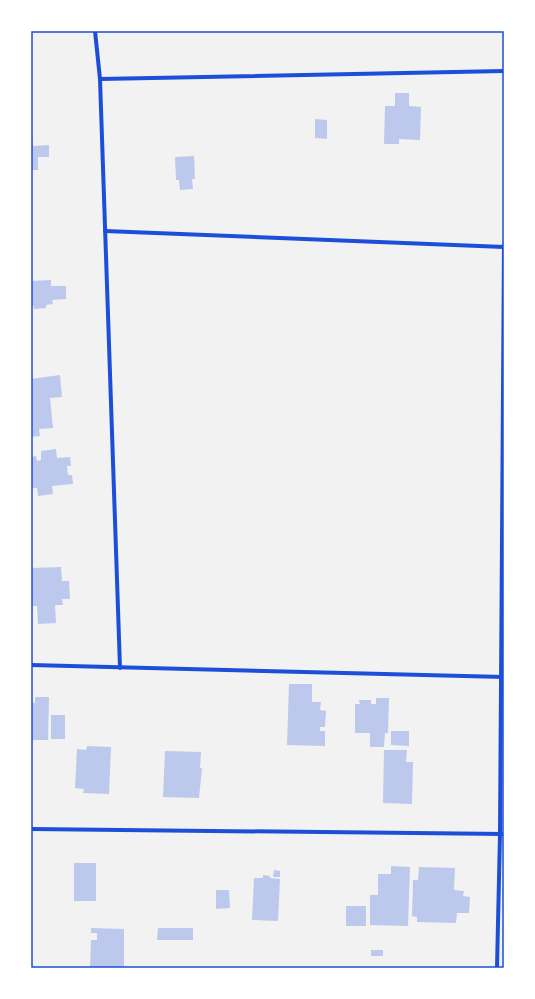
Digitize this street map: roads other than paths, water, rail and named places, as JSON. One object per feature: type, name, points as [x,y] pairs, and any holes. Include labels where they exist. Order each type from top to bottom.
[{"type":"street","points":[[95,31],[100,79],[120,668]]},
{"type":"street","points":[[100,79],[504,71]]},
{"type":"street","points":[[105,231],[504,247],[502,834],[497,968]]},
{"type":"street","points":[[31,665],[502,677]]},
{"type":"street","points":[[31,829],[502,834]]}]
